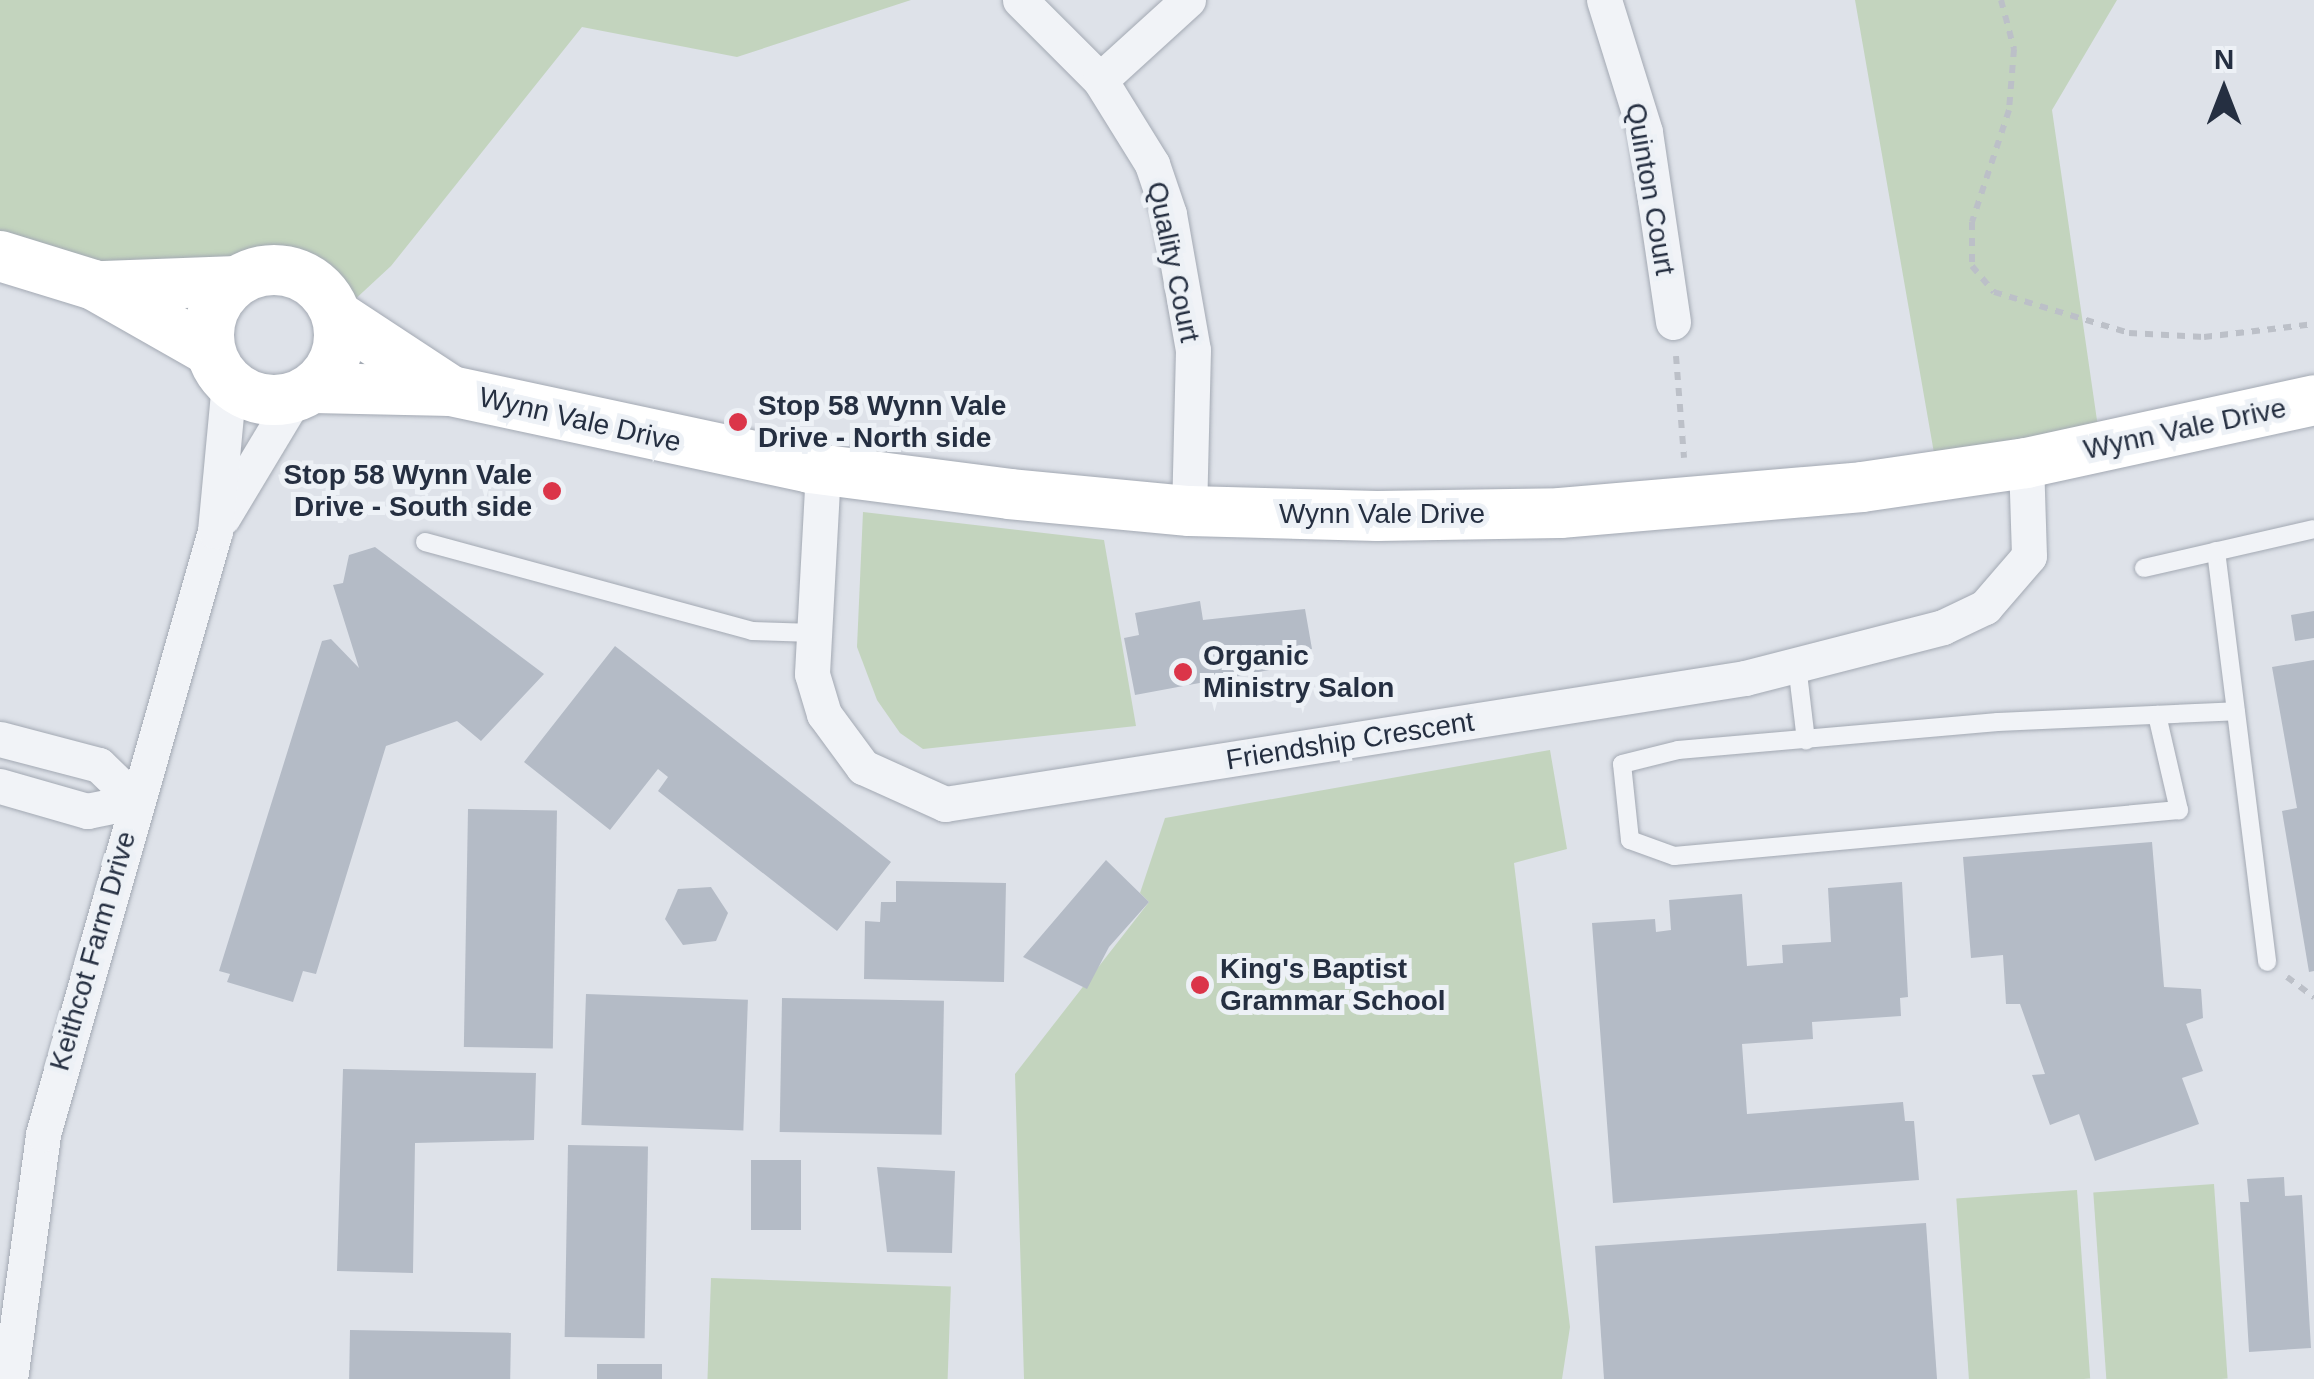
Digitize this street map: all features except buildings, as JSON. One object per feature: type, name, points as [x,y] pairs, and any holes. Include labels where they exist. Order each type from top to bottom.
[{"type":"main road","points":[[0,256],[94,285],[169,289],[287,270],[318,286],[337,316],[337,356],[304,392],[260,399],[220,367],[94,285]]},
{"type":"main road","points":[[220,367],[213,312],[237,281]]},
{"type":"main road","name":"Wynn Vale Drive","points":[[337,316],[451,391]]},
{"type":"main road","name":"Wynn Vale Drive","points":[[304,392],[451,391],[823,470],[1189,512],[1396,516],[1688,504],[2026,463],[2314,400]]},
{"type":"street","name":"Quality Court","points":[[1020,0],[1100,80],[1152,164],[1169,214],[1193,350],[1189,512]]},
{"type":"street","points":[[1100,80],[1188,0]]},
{"type":"street","name":"Quinton Court","points":[[1604,0],[1645,132],[1673,322]]},
{"type":"street","name":"Keithcot Farm Drive","points":[[10,1379],[43,1134],[215,531],[220,367]]},
{"type":"street","name":"Keithcot Farm Drive","points":[[215,531],[304,392]]},
{"type":"street","name":"Friendship Crescent","points":[[823,470],[812,674],[840,742],[894,786],[946,804],[1745,678],[1942,627],[2012,584],[2030,556],[2026,463]]},
{"type":"street","points":[[0,738],[99,765],[136,801]]},
{"type":"street","points":[[0,786],[87,811],[136,801]]},
{"type":"lane","points":[[2144,568],[2314,529]]},
{"type":"lane","points":[[425,542],[752,631],[814,633]]},
{"type":"lane","points":[[2216,551],[2267,962]]},
{"type":"lane","points":[[1797,665],[1806,740]]},
{"type":"lane","points":[[2157,716],[2179,810],[1674,856],[1630,840],[1622,764],[1678,750],[2236,710]]},
{"type":"path","points":[[2001,0],[2014,49],[2012,87],[1972,222],[1972,266],[1994,292],[2130,334],[2204,337],[2314,324]]},
{"type":"path","points":[[1673,322],[1688,504]]},
{"type":"green space","points":[[0,0],[911,0],[737,57],[582,27],[391,266],[337,316],[318,286],[287,271],[0,256]]},
{"type":"green space","points":[[1855,0],[2117,0],[2052,110],[2101,448],[1938,476]]},
{"type":"green space","points":[[863,512],[1104,540],[1136,726],[923,749],[900,733],[877,700],[857,647]]},
{"type":"green space","points":[[1550,750],[1567,849],[1514,863],[1570,1327],[1562,1379],[1024,1379],[1015,1074],[1149,902],[1140,893],[1165,818]]},
{"type":"green space","points":[[2214,1184],[2228,1379],[2106,1379],[2093,1192]]},
{"type":"green space","points":[[2077,1190],[2090,1379],[1969,1379],[1956,1198]]},
{"type":"green space","points":[[711,1278],[951,1286],[948,1379],[707,1379]]},
{"type":"place","name":"Stop 58 Wynn Vale Drive - North side","points":[[738,422]]},
{"type":"place","name":"Stop 58 Wynn Vale Drive - South side","points":[[552,491]]},
{"type":"place","name":"Organic Ministry Salon","points":[[1183,672]]},
{"type":"place","name":"King's Baptist Grammar School","points":[[1200,985]]}]
